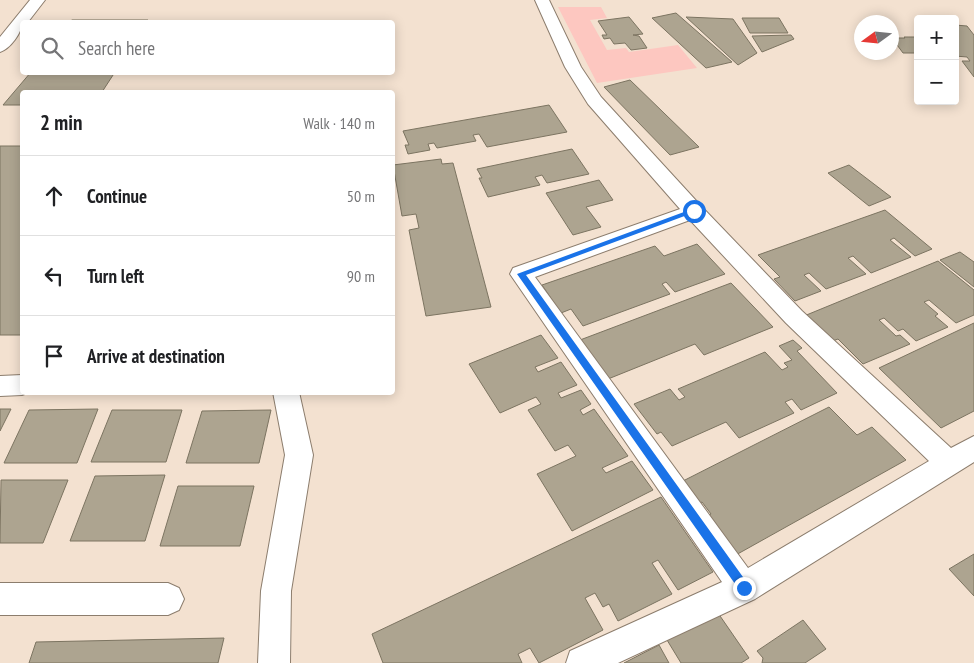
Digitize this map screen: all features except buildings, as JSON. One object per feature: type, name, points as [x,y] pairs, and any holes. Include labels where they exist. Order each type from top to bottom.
[{"type":"street","points":[[22,20],[38,0]]},
{"type":"street","points":[[542,0],[573,67],[594,100],[694,211],[794,317],[948,462]]},
{"type":"street","points":[[0,47],[20,22]]},
{"type":"street","points":[[694,211],[521,274],[744,588]]},
{"type":"street","points":[[0,386],[20,386]]},
{"type":"street","points":[[274,663],[276,591],[299,455],[287,395]]},
{"type":"street","points":[[582,663],[744,588],[948,462],[974,448]]},
{"type":"street","points":[[0,599],[168,599]]},
{"type":"shaded area","points":[[558,7],[601,7],[607,18],[590,20],[607,50],[626,48],[629,52],[678,45],[697,68],[597,83]]},
{"type":"route","points":[[694,211],[521,274],[744,588]]}]
